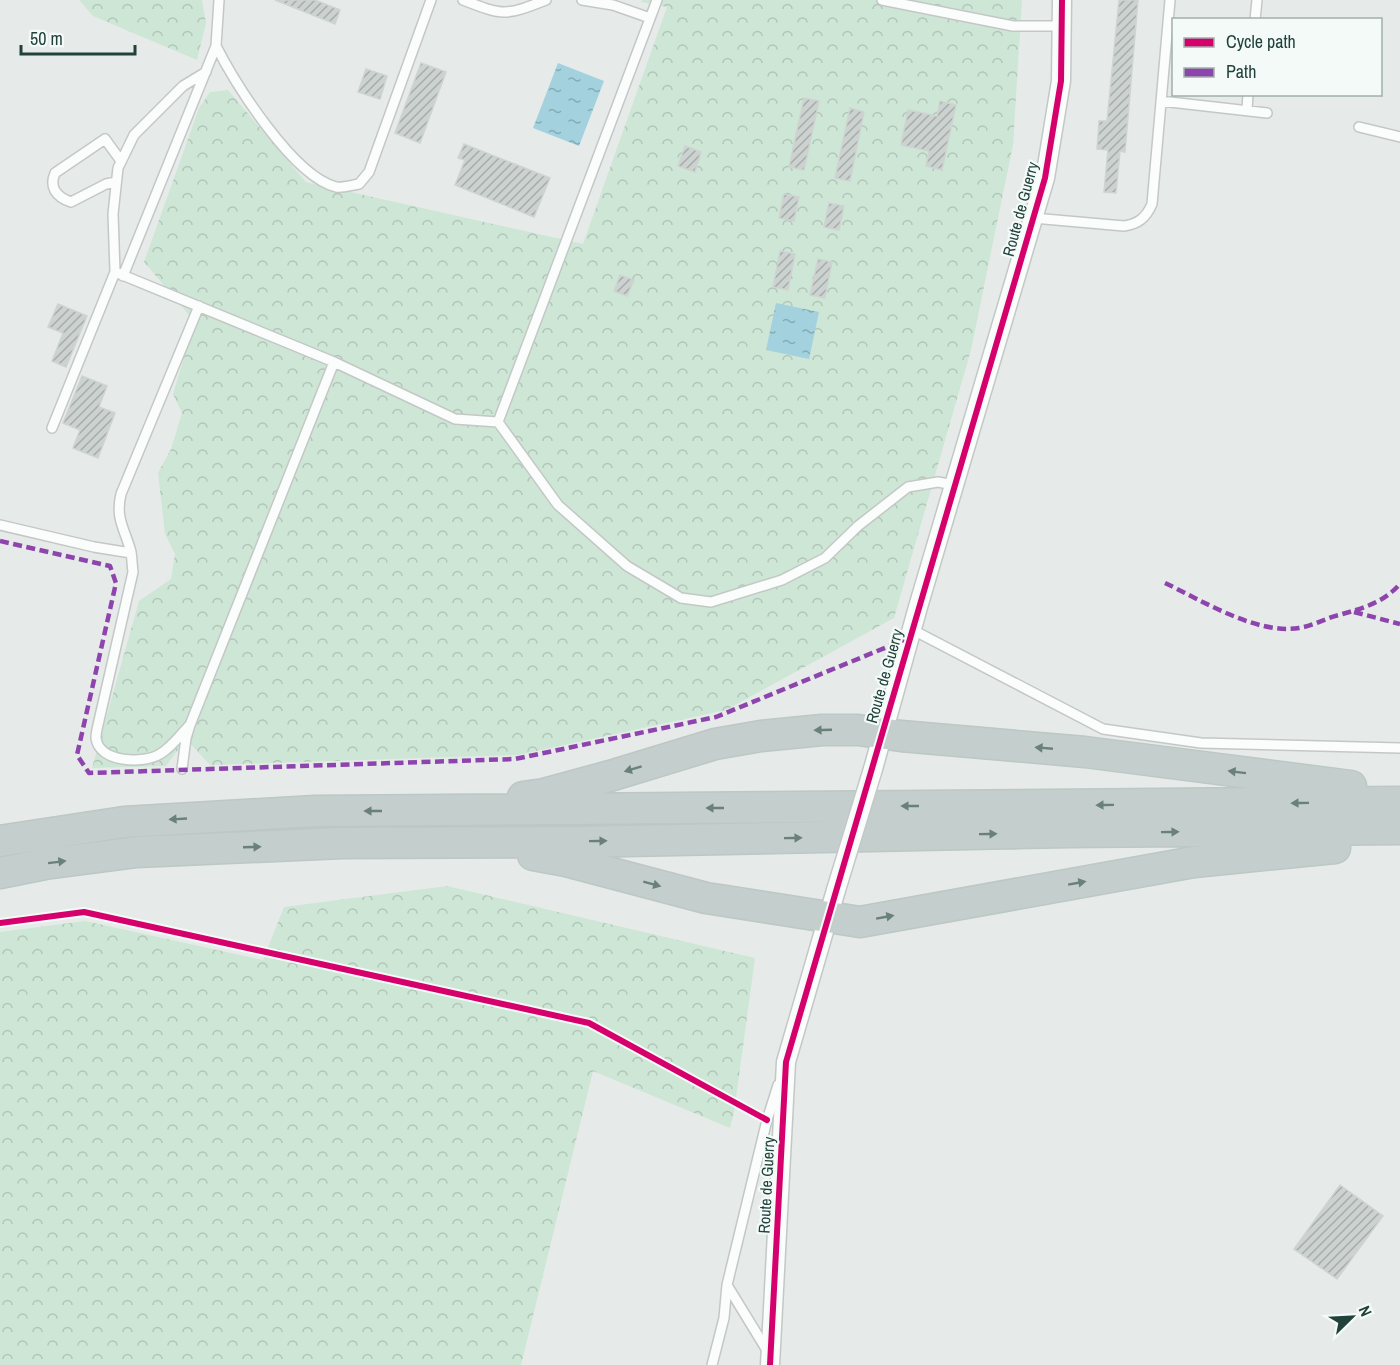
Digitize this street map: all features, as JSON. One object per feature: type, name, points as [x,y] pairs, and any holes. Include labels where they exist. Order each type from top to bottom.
[{"type":"highway","points":[[431,810],[544,794],[714,744],[761,736],[822,730],[858,730],[1085,752],[1332,784],[1400,789]]},
{"type":"highway","points":[[0,841],[124,822],[315,811],[1400,802]]},
{"type":"highway","points":[[0,873],[45,864],[137,852],[343,843],[1400,830]]},
{"type":"highway","points":[[456,843],[566,861],[706,898],[831,903],[860,922],[1194,861],[1400,844]]},
{"type":"street","name":"Route de Guerry","points":[[770,1361],[786,1062],[1045,178],[1060,81],[1062,0]]},
{"type":"lane","points":[[52,428],[206,72],[216,46],[219,0]]},
{"type":"lane","points":[[216,46],[232,76],[269,129],[310,174],[337,187],[359,184],[369,172],[431,0]]},
{"type":"lane","points":[[463,0],[495,13],[515,13],[546,0]]},
{"type":"lane","points":[[582,0],[613,5],[650,18]]},
{"type":"lane","points":[[498,422],[657,0]]},
{"type":"lane","points":[[882,0],[1014,26],[1061,26]]},
{"type":"lane","points":[[1033,218],[1124,226],[1135,224],[1149,212],[1152,204],[1170,0]]},
{"type":"lane","points":[[1255,18],[1257,0]]},
{"type":"lane","points":[[119,274],[114,214],[116,182],[121,161],[134,135],[183,86],[206,72]]},
{"type":"lane","points":[[1247,110],[1248,96]]},
{"type":"lane","points":[[1161,101],[1267,113]]},
{"type":"lane","points":[[1359,127],[1400,136]]},
{"type":"lane","points":[[116,182],[106,184],[70,202],[62,199],[54,191],[52,181],[55,173],[105,139],[121,161]]},
{"type":"lane","points":[[119,274],[334,362],[455,419],[498,422]]},
{"type":"lane","points":[[190,724],[160,755],[144,759],[123,760],[112,757],[101,748],[96,740],[133,572],[131,553],[119,520],[118,506],[199,306]]},
{"type":"lane","points":[[182,770],[190,724],[334,362]]},
{"type":"lane","points":[[498,422],[558,505],[627,566],[681,598],[711,602],[782,580],[825,558],[858,526],[908,487],[938,482],[954,485]]},
{"type":"lane","points":[[0,525],[94,547],[131,553]]},
{"type":"lane","points":[[911,629],[1102,729],[1201,743],[1400,748]]},
{"type":"lane","points":[[712,1365],[724,1318],[727,1285],[767,1120],[786,1062]]},
{"type":"lane","points":[[727,1285],[770,1361]]},
{"type":"green space","points":[[79,0],[202,0],[206,23],[197,60],[93,16]]},
{"type":"green space","points":[[642,0],[1022,0],[1013,145],[971,350],[894,618],[726,710],[518,755],[210,765],[186,739],[166,766],[92,768],[139,601],[171,579],[175,554],[165,534],[158,473],[171,449],[182,413],[173,394],[195,322],[144,262],[199,108],[210,92],[228,90],[306,182],[583,244],[667,7],[641,2]]},
{"type":"green space","points":[[447,886],[755,958],[730,1128],[593,1071],[521,1365],[0,1365],[0,932],[85,921],[263,960],[284,907]]},
{"type":"water","points":[[558,63],[604,81],[579,146],[533,128]]},
{"type":"water","points":[[776,303],[819,312],[809,359],[766,350]]},
{"type":"building","points":[[275,0],[315,0],[340,10],[335,24]]},
{"type":"building","points":[[1119,0],[1138,0],[1125,152],[1120,151],[1116,193],[1104,192],[1108,150],[1097,149],[1099,121],[1107,121]]},
{"type":"building","points":[[421,63],[446,72],[420,143],[395,133]]},
{"type":"building","points":[[366,69],[387,76],[380,99],[358,92]]},
{"type":"building","points":[[804,98],[819,101],[804,170],[789,167]]},
{"type":"building","points":[[940,101],[956,105],[942,170],[926,166],[929,151],[901,145],[908,110],[937,116]]},
{"type":"building","points":[[850,108],[864,112],[850,181],[835,178]]},
{"type":"building","points":[[464,144],[550,178],[534,217],[455,185],[465,160],[458,158]]},
{"type":"building","points":[[685,146],[701,152],[695,172],[678,166]]},
{"type":"building","points":[[784,194],[799,197],[794,221],[779,218]]},
{"type":"building","points":[[829,203],[844,206],[839,230],[824,227]]},
{"type":"building","points":[[780,251],[795,254],[788,290],[773,287]]},
{"type":"building","points":[[818,259],[832,262],[825,298],[810,295]]},
{"type":"building","points":[[620,275],[634,280],[627,296],[614,291]]},
{"type":"building","points":[[58,304],[87,316],[66,367],[52,361],[63,333],[48,327]]},
{"type":"building","points":[[82,376],[107,386],[99,407],[115,413],[98,458],[73,448],[80,430],[63,423]]},
{"type":"building","points":[[1340,1185],[1383,1216],[1337,1279],[1294,1249]]},
{"type":"marked path","points":[[0,541],[110,566],[116,583],[77,755],[89,773],[515,759],[716,717],[909,638]]},
{"type":"marked path","points":[[1165,583],[1230,615],[1248,622],[1283,629],[1304,627],[1364,607],[1387,596],[1400,584]]},
{"type":"marked path","points":[[1354,612],[1400,624]]},
{"type":"cycle path","points":[[770,1365],[786,1062],[1045,178],[1061,81],[1062,0]]},
{"type":"cycle path","points":[[0,923],[84,912],[589,1023],[767,1120]]}]
